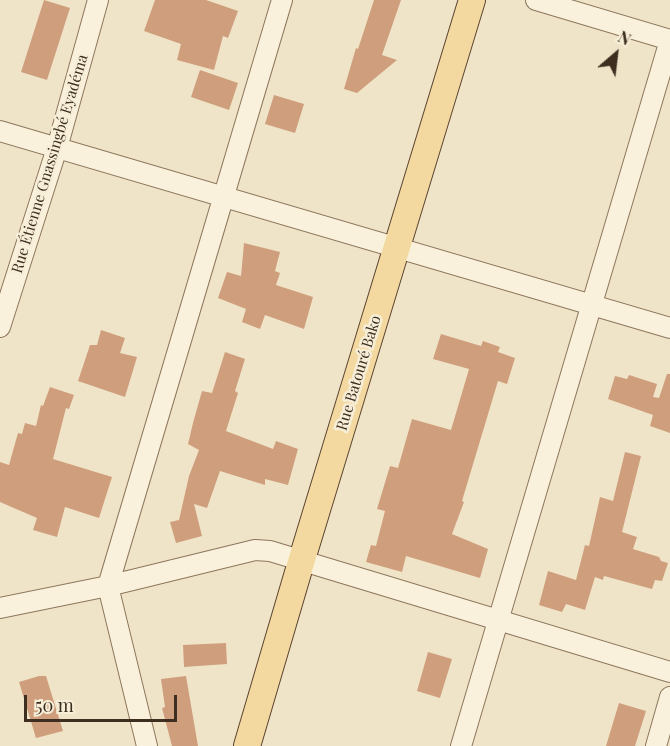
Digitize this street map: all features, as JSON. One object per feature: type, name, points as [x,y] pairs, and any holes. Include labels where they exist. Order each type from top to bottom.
[{"type":"main road","name":"Rue Batouré Bako","points":[[247,746],[471,0]]},
{"type":"street","name":"Rue Étienne Gnassingbé Eyadéma","points":[[0,327],[57,148],[98,0]]},
{"type":"street","points":[[147,746],[108,586],[282,0]]},
{"type":"street","points":[[461,746],[670,40],[536,0]]},
{"type":"street","points":[[0,131],[670,328]]},
{"type":"street","points":[[0,608],[108,586],[255,550],[270,551],[670,672]]},
{"type":"street","points":[[656,746],[670,697]]},
{"type":"building","points":[[44,0],[70,8],[47,80],[21,72]]},
{"type":"building","points":[[155,0],[206,0],[238,11],[228,38],[223,36],[214,70],[177,60],[181,44],[144,31]]},
{"type":"building","points":[[374,0],[401,0],[382,55],[397,60],[357,93],[344,89]]},
{"type":"building","points":[[200,70],[238,83],[229,110],[191,97]]},
{"type":"building","points":[[274,95],[304,104],[295,133],[265,124]]},
{"type":"building","points":[[244,243],[280,252],[275,271],[280,273],[276,285],[313,297],[304,329],[265,315],[260,329],[242,322],[246,309],[218,298],[227,272],[241,276]]},
{"type":"building","points":[[101,330],[125,338],[120,353],[137,357],[125,397],[78,381],[90,345],[97,345]]},
{"type":"building","points":[[441,334],[481,346],[483,341],[500,347],[498,352],[515,358],[507,384],[498,381],[462,501],[464,502],[452,534],[488,549],[480,578],[406,556],[402,572],[366,562],[371,545],[376,546],[385,511],[377,509],[390,466],[398,468],[412,419],[451,430],[469,369],[433,359]]},
{"type":"building","points":[[225,352],[245,359],[235,391],[238,393],[226,431],[273,449],[276,441],[298,449],[288,485],[265,479],[265,485],[220,471],[207,508],[194,504],[202,536],[176,543],[170,522],[179,520],[189,476],[199,450],[188,444],[193,423],[202,391],[212,393]]},
{"type":"building","points":[[667,374],[670,374],[670,433],[650,426],[653,415],[608,399],[615,376],[627,379],[629,375],[657,384],[653,397],[659,398]]},
{"type":"building","points":[[50,387],[74,395],[69,409],[66,408],[53,459],[112,477],[99,518],[65,507],[57,537],[33,530],[37,518],[0,502],[0,462],[9,465],[18,433],[22,434],[25,423],[36,426],[41,405],[43,406]]},
{"type":"building","points":[[625,452],[641,456],[622,532],[637,537],[633,549],[659,557],[661,561],[668,563],[662,581],[655,580],[652,589],[604,576],[603,580],[595,577],[585,610],[566,604],[562,612],[539,605],[548,571],[576,580],[585,545],[589,546],[600,497],[613,501]]},
{"type":"building","points":[[226,643],[227,664],[184,667],[183,645]]},
{"type":"building","points":[[428,652],[452,659],[440,698],[417,691]]},
{"type":"building","points":[[46,676],[63,731],[36,738],[19,682]]},
{"type":"building","points":[[186,676],[198,746],[172,746],[162,708],[165,707],[161,679]]},
{"type":"building","points":[[619,703],[646,711],[635,746],[606,746]]}]
